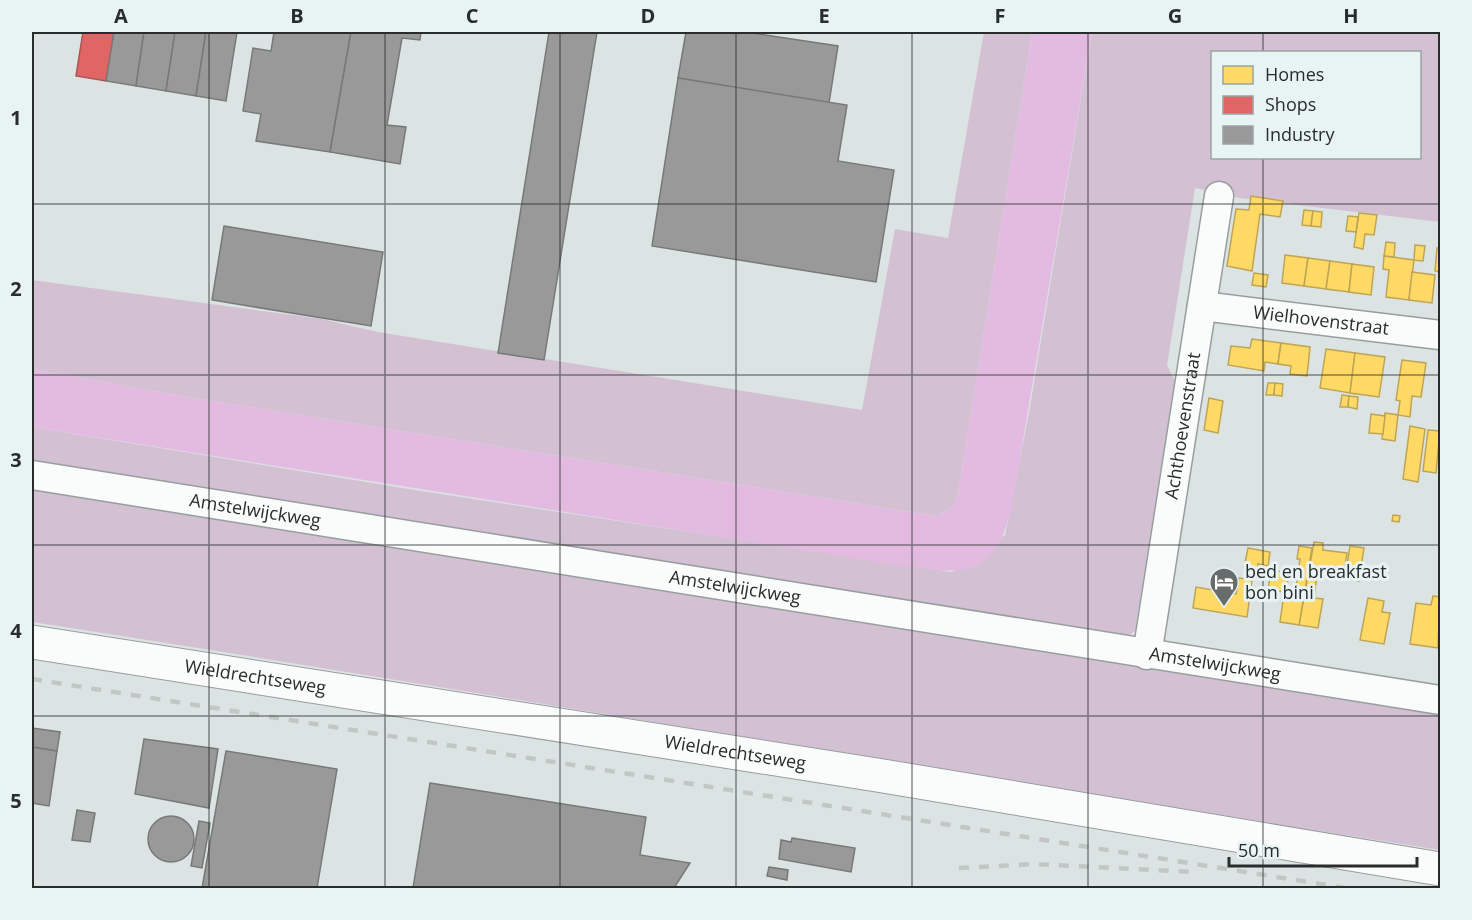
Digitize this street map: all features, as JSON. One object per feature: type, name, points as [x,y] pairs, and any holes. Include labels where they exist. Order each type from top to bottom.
[{"type":"street","name":"Achthoevenstraat","points":[[1147,655],[1219,196]]},
{"type":"street","name":"Wielhovenstraat","points":[[1202,306],[1440,335]]},
{"type":"street","name":"Amstelwijckweg","points":[[32,475],[1440,700]]},
{"type":"street","name":"Wieldrechtseweg","points":[[32,642],[866,774],[1440,869]]},
{"type":"shaded area","points":[[984,32],[1032,32],[958,493],[953,507],[937,516],[188,397],[32,369],[32,280],[322,319],[378,332],[862,410],[895,229],[948,238]]},
{"type":"shaded area","points":[[1032,32],[1092,32],[1012,505],[1005,530],[996,548],[986,560],[973,567],[941,570],[897,565],[32,427],[32,369],[188,397],[937,516],[953,507],[958,493]]},
{"type":"shaded area","points":[[1092,32],[1440,32],[1440,222],[1239,198],[1195,188],[1167,366],[1175,380],[1135,631],[1124,639],[32,465],[32,427],[415,490],[952,572],[1005,535],[1030,407]]},
{"type":"shaded area","points":[[32,486],[1440,712],[1440,850],[32,622]]},
{"type":"building: Homes","points":[[1251,196],[1283,201],[1280,217],[1260,214],[1252,271],[1227,266],[1236,209],[1249,210]]},
{"type":"building: Homes","points":[[1304,210],[1313,211],[1311,226],[1302,225]]},
{"type":"building: Homes","points":[[1313,211],[1322,212],[1321,227],[1311,226]]},
{"type":"building: Homes","points":[[1359,213],[1377,215],[1374,235],[1365,234],[1363,249],[1354,247]]},
{"type":"building: Homes","points":[[1348,216],[1358,217],[1356,232],[1346,231]]},
{"type":"building: Homes","points":[[1386,242],[1395,243],[1394,257],[1384,256]]},
{"type":"building: Homes","points":[[1415,245],[1425,246],[1423,261],[1414,260]]},
{"type":"building: Homes","points":[[1437,248],[1440,249],[1440,272],[1435,271]]},
{"type":"building: Homes","points":[[1285,255],[1308,258],[1304,286],[1282,283]]},
{"type":"building: Homes","points":[[1384,256],[1414,260],[1409,300],[1386,297],[1389,270],[1383,269]]},
{"type":"building: Homes","points":[[1308,258],[1330,261],[1326,289],[1304,286]]},
{"type":"building: Homes","points":[[1330,261],[1352,264],[1349,292],[1326,289]]},
{"type":"building: Homes","points":[[1352,264],[1374,267],[1371,295],[1349,292]]},
{"type":"building: Homes","points":[[1412,272],[1435,275],[1432,303],[1409,300]]},
{"type":"building: Homes","points":[[1254,273],[1268,275],[1266,287],[1252,285]]},
{"type":"building: Homes","points":[[1252,339],[1281,343],[1278,364],[1265,362],[1264,371],[1228,365],[1231,346],[1250,348]]},
{"type":"building: Homes","points":[[1281,343],[1310,347],[1307,376],[1290,374],[1291,366],[1278,364]]},
{"type":"building: Homes","points":[[1326,349],[1355,353],[1350,393],[1320,388]]},
{"type":"building: Homes","points":[[1355,353],[1385,357],[1379,397],[1350,393]]},
{"type":"building: Homes","points":[[1402,360],[1426,363],[1421,397],[1412,396],[1410,417],[1398,415],[1400,401],[1396,400]]},
{"type":"building: Homes","points":[[1268,383],[1275,383],[1274,395],[1266,395]]},
{"type":"building: Homes","points":[[1275,383],[1283,384],[1282,396],[1274,395]]},
{"type":"building: Homes","points":[[1342,395],[1349,396],[1348,407],[1340,407]]},
{"type":"building: Homes","points":[[1349,396],[1358,397],[1357,409],[1348,407]]},
{"type":"building: Homes","points":[[1209,398],[1223,401],[1218,433],[1204,430]]},
{"type":"building: Homes","points":[[1385,413],[1398,415],[1395,441],[1382,439]]},
{"type":"building: Homes","points":[[1371,414],[1385,416],[1383,434],[1369,433]]},
{"type":"building: Homes","points":[[1410,426],[1425,429],[1418,482],[1403,479]]},
{"type":"building: Homes","points":[[1428,430],[1440,431],[1436,473],[1423,471]]},
{"type":"building: Homes","points":[[1393,515],[1400,516],[1399,522],[1392,521]]},
{"type":"building: Homes","points":[[1314,542],[1323,543],[1323,550],[1347,553],[1343,578],[1317,575],[1314,598],[1323,599],[1318,628],[1299,625]]},
{"type":"building: Homes","points":[[1299,546],[1312,548],[1299,625],[1280,622],[1284,593],[1295,594],[1300,559],[1297,559]]},
{"type":"building: Homes","points":[[1350,546],[1364,548],[1359,581],[1345,578]]},
{"type":"building: Homes","points":[[1248,548],[1270,552],[1268,566],[1258,564],[1257,570],[1244,568]]},
{"type":"building: Homes","points":[[1271,570],[1289,573],[1286,592],[1268,590]]},
{"type":"building: Homes","points":[[1239,578],[1252,580],[1247,617],[1193,608],[1196,587],[1236,594]]},
{"type":"building: Homes","points":[[1433,596],[1440,597],[1438,648],[1410,644],[1416,603],[1431,605]]},
{"type":"building: Homes","points":[[1368,598],[1384,601],[1382,612],[1390,613],[1384,644],[1360,640]]},
{"type":"building: Shops","points":[[83,32],[114,32],[106,81],[76,76]]},
{"type":"building: Industry","points":[[114,32],[144,32],[136,86],[106,81]]},
{"type":"building: Industry","points":[[144,32],[175,32],[166,91],[136,86]]},
{"type":"building: Industry","points":[[175,32],[206,32],[196,96],[166,91]]},
{"type":"building: Industry","points":[[206,32],[237,32],[226,101],[196,96]]},
{"type":"building: Industry","points":[[274,32],[351,32],[330,152],[256,141],[261,114],[243,111],[253,48],[271,51]]},
{"type":"building: Industry","points":[[351,32],[421,32],[420,40],[402,38],[387,125],[406,127],[400,164],[330,152]]},
{"type":"building: Industry","points":[[549,32],[597,32],[544,360],[498,353]]},
{"type":"building: Industry","points":[[686,32],[745,32],[838,46],[829,103],[678,78]]},
{"type":"building: Industry","points":[[678,78],[847,105],[838,161],[894,170],[876,282],[652,246]]},
{"type":"building: Industry","points":[[224,226],[383,252],[371,326],[212,300]]},
{"type":"building: Industry","points":[[32,728],[60,732],[57,751],[32,747]]},
{"type":"building: Industry","points":[[144,739],[218,749],[209,808],[135,794]]},
{"type":"building: Industry","points":[[32,747],[57,751],[49,806],[32,803]]},
{"type":"building: Industry","points":[[226,751],[337,769],[317,888],[202,888]]},
{"type":"building: Industry","points":[[430,783],[646,817],[640,855],[690,863],[674,888],[413,888]]},
{"type":"building: Industry","points":[[77,810],[95,813],[90,842],[72,840]]},
{"type":"building: Industry","points":[[171,816],[180,817],[188,822],[193,830],[193,848],[188,856],[180,861],[171,862],[162,861],[154,856],[149,848],[148,839],[149,830],[154,822],[162,817]]},
{"type":"building: Industry","points":[[199,821],[210,823],[202,868],[191,866]]},
{"type":"building: Industry","points":[[792,838],[855,848],[851,872],[779,859],[781,840],[791,842]]},
{"type":"building: Industry","points":[[769,867],[788,870],[787,880],[767,876]]},
{"type":"railway","points":[[32,679],[1346,888]]},
{"type":"railway","points":[[959,868],[1035,864],[1196,872]]},
{"type":"place","name":"bed en breakfast bon bini","points":[[1224,608]]}]
